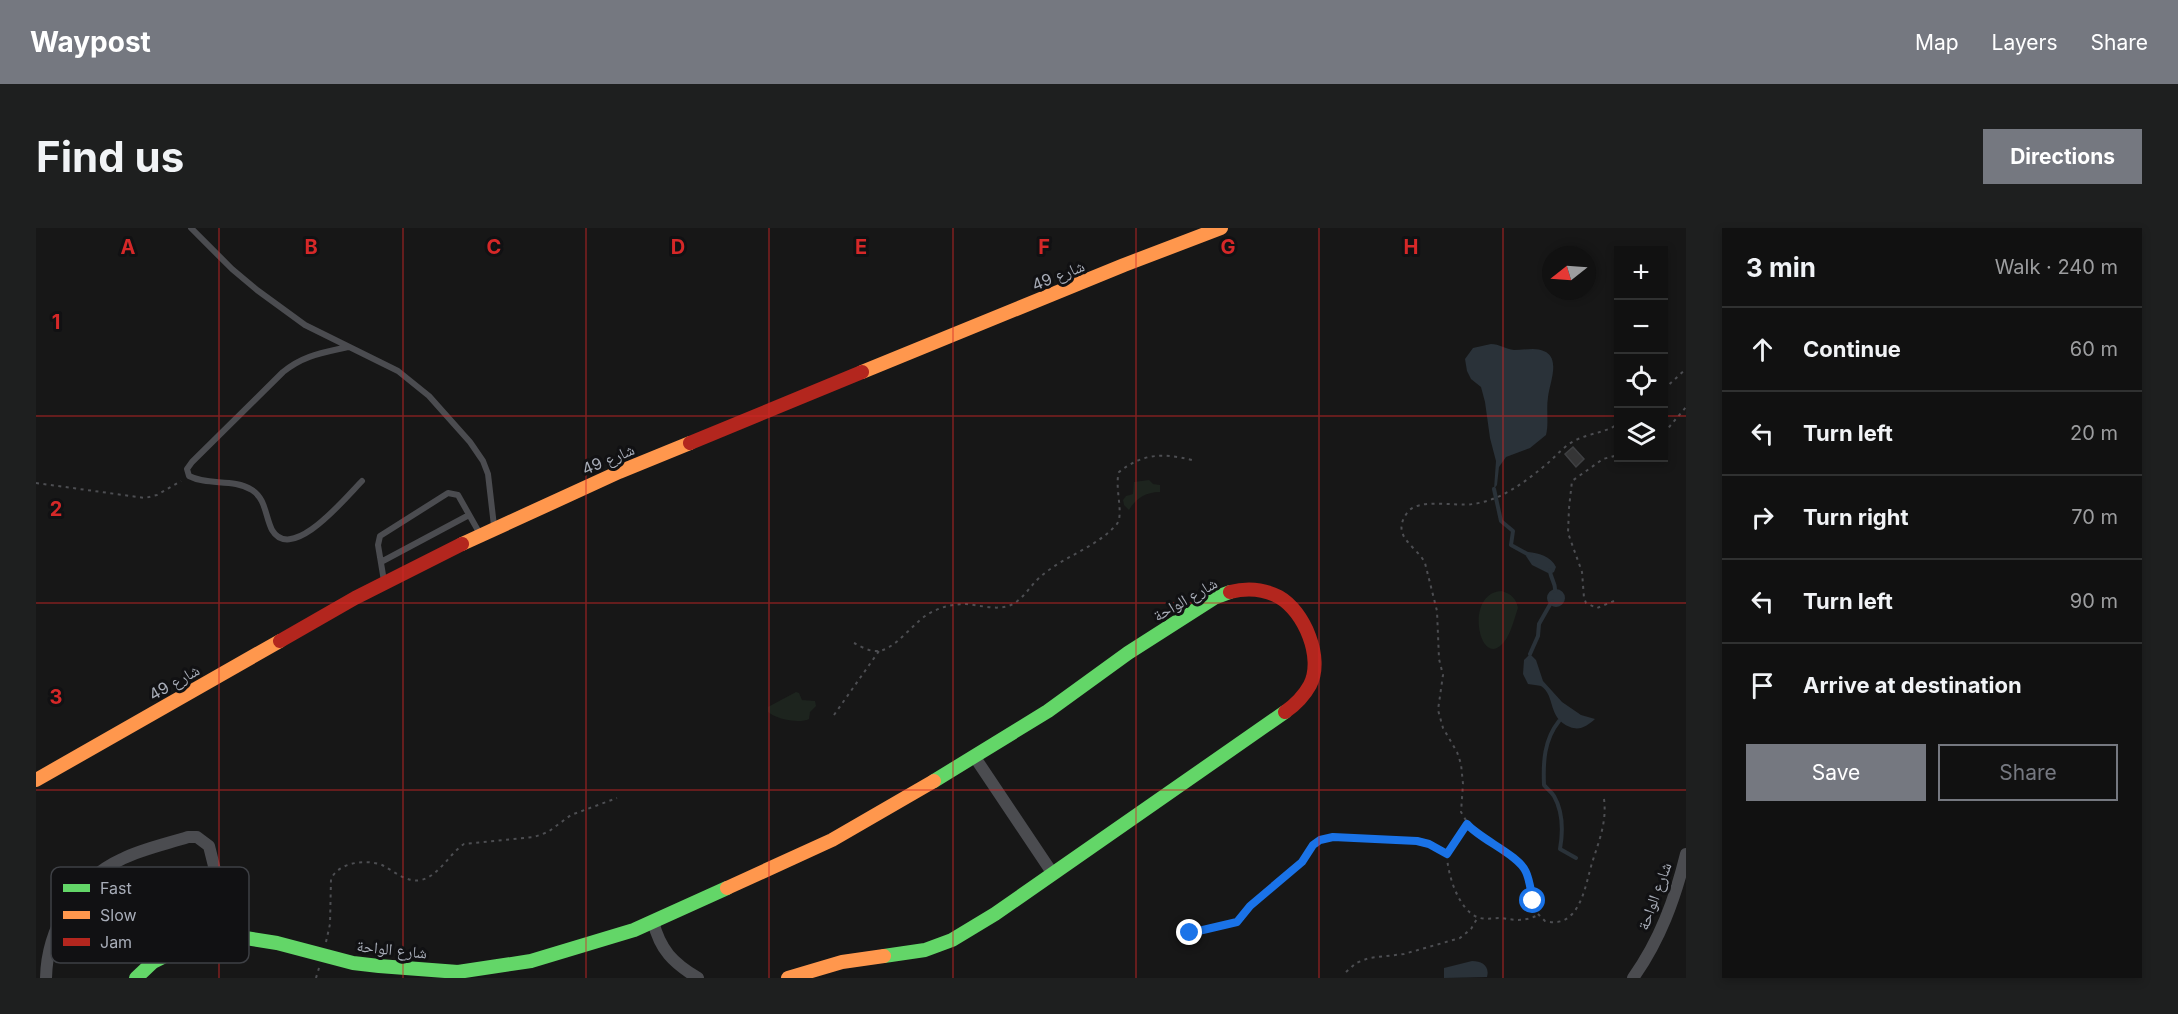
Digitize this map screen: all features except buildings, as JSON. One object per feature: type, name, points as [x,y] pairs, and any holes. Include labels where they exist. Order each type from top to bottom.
[{"type":"street","name":"شارع 49","points":[[36,780],[384,582],[495,527],[619,472],[1124,265],[1221,228]]},
{"type":"street","name":"شارع الواحة","points":[[249,939],[277,943],[353,963],[458,972],[531,961],[634,930],[832,840],[910,796],[1048,711],[1128,653],[1214,598],[1231,591],[1255,589],[1280,597],[1299,614],[1314,650],[1315,660],[1311,684],[1297,703],[1276,720],[995,914],[952,940],[925,950],[842,962],[788,978]]},
{"type":"street","points":[[974,756],[1053,874]]},
{"type":"street","points":[[108,867],[120,859],[188,837],[197,837],[209,846],[214,867]]},
{"type":"street","name":"شارع الواحة","points":[[1633,978],[1650,952],[1665,922],[1686,854]]},
{"type":"street","points":[[652,921],[663,949],[678,964],[698,978]]},
{"type":"street","points":[[46,978],[51,952]]},
{"type":"street","name":"شارع الواحة","points":[[136,978],[152,963]]},
{"type":"lane","points":[[191,228],[232,269],[305,325],[398,371],[412,381],[470,442],[483,461],[488,474],[495,527]]},
{"type":"lane","points":[[348,347],[306,356],[283,372],[192,462],[188,470],[189,476],[197,480],[237,484],[253,490],[265,507],[273,532],[287,539],[300,537],[315,528],[362,481]]},
{"type":"lane","points":[[384,582],[378,545],[380,536],[448,493],[458,495],[480,534]]},
{"type":"lane","points":[[381,562],[469,515]]},
{"type":"path","points":[[1668,385],[1686,369]]},
{"type":"path","points":[[1668,428],[1686,407]]},
{"type":"path","points":[[1604,799],[1605,825],[1599,836],[1585,893],[1580,904],[1573,913],[1558,922],[1545,921],[1538,915],[1526,870],[1482,838],[1464,819],[1460,805],[1463,784],[1461,764],[1443,728],[1438,710],[1443,675],[1438,659],[1437,611],[1425,563],[1422,556],[1406,542],[1403,524],[1406,514],[1412,508],[1421,505],[1472,504],[1499,497],[1521,484],[1575,440],[1614,426]]},
{"type":"path","points":[[854,643],[872,651],[879,651],[897,642],[926,614],[944,607],[967,604],[1004,608],[1013,604],[1039,578],[1096,542],[1116,525],[1121,517],[1117,497],[1119,472],[1136,461],[1159,454],[1192,460]]},
{"type":"path","points":[[1614,456],[1603,459],[1572,481],[1568,533],[1582,572],[1586,603],[1597,608],[1614,601]]},
{"type":"path","points":[[36,483],[145,498],[157,495],[189,476]]},
{"type":"path","points":[[834,715],[879,651]]},
{"type":"path","points":[[324,955],[330,924],[331,879],[334,872],[341,867],[361,863],[380,864],[404,878],[415,881],[423,880],[433,875],[456,849],[464,844],[528,837],[548,832],[571,815],[617,798]]},
{"type":"path","points":[[1467,824],[1447,854],[1448,873],[1467,909],[1479,917],[1521,921],[1538,915]]},
{"type":"path","points":[[1190,933],[1237,922],[1250,906],[1302,862],[1313,845],[1327,838],[1417,841],[1429,844],[1447,854]]},
{"type":"path","points":[[1346,972],[1356,963],[1369,958],[1404,954],[1460,938],[1471,929],[1479,917]]},
{"type":"shaded area","points":[[1491,344],[1514,350],[1543,351],[1549,355],[1553,367],[1547,402],[1546,435],[1530,448],[1506,457],[1499,467],[1497,485],[1494,489],[1496,461],[1485,402],[1481,387],[1471,379],[1467,371],[1465,359],[1473,348]]},
{"type":"shaded area","points":[[1149,480],[1153,484],[1160,485],[1160,492],[1142,496],[1129,510],[1123,500],[1126,496],[1133,494],[1134,482]]},
{"type":"shaded area","points":[[1528,552],[1540,554],[1551,560],[1556,567],[1554,572],[1550,574],[1532,565],[1526,556]]},
{"type":"shaded area","points":[[1556,589],[1562,592],[1565,598],[1562,604],[1556,607],[1550,604],[1547,598],[1550,592]]},
{"type":"shaded area","points":[[1502,591],[1513,597],[1518,608],[1506,639],[1500,646],[1492,649],[1481,637],[1479,614],[1490,594]]},
{"type":"shaded area","points":[[1530,654],[1536,660],[1543,681],[1562,702],[1581,715],[1595,719],[1586,726],[1577,728],[1570,727],[1558,718],[1546,690],[1541,686],[1528,684],[1523,674],[1524,660]]},
{"type":"shaded area","points":[[796,692],[802,700],[815,701],[816,706],[810,712],[809,719],[788,720],[768,712],[768,707]]},
{"type":"shaded area","points":[[1472,961],[1484,965],[1487,977],[1444,978],[1444,968]]},
{"type":"waterway","points":[[1494,489],[1501,521],[1513,531],[1511,545],[1531,556]]},
{"type":"waterway","points":[[1550,570],[1555,591]]},
{"type":"waterway","points":[[1530,654],[1538,636],[1539,624],[1552,601]]},
{"type":"waterway","points":[[1559,721],[1547,744],[1544,785],[1554,796],[1561,815],[1560,849],[1576,858]]},
{"type":"traffic: fast","points":[[934,781],[1048,711],[1128,653],[1214,598],[1230,592]]},
{"type":"traffic: fast","points":[[884,956],[925,950],[952,940],[995,914],[1285,712]]},
{"type":"traffic: fast","points":[[249,939],[277,943],[353,963],[458,972],[531,961],[634,930],[727,888]]},
{"type":"traffic: fast","points":[[136,978],[152,963]]},
{"type":"traffic: slow","points":[[862,372],[1221,228]]},
{"type":"traffic: slow","points":[[462,544],[619,472],[690,443]]},
{"type":"traffic: slow","points":[[36,780],[280,641]]},
{"type":"traffic: slow","points":[[727,888],[832,840],[934,781]]},
{"type":"traffic: slow","points":[[788,978],[842,962],[884,956]]},
{"type":"traffic: jam","points":[[690,443],[862,372]]},
{"type":"traffic: jam","points":[[280,641],[355,598],[462,544]]},
{"type":"traffic: jam","points":[[1230,592],[1255,590],[1279,597],[1296,613],[1309,636],[1315,662],[1314,674],[1305,693],[1285,712]]},
{"type":"route","points":[[1190,933],[1237,922],[1250,906],[1302,862],[1313,845],[1320,840],[1343,837],[1364,840],[1417,841],[1429,844],[1447,854],[1467,824],[1482,838],[1526,870],[1533,901]]}]
